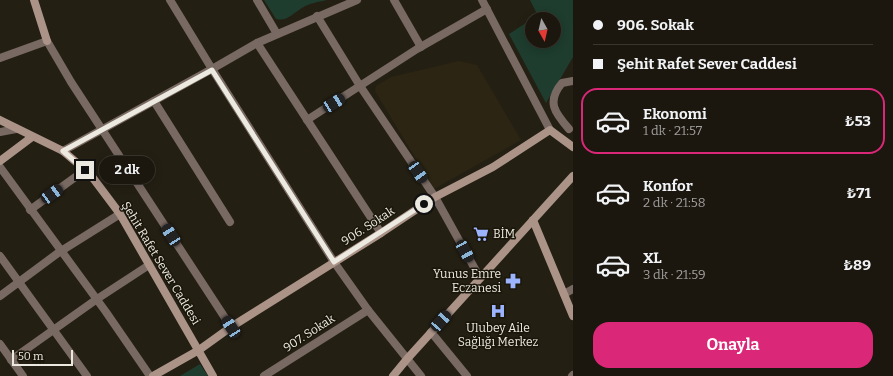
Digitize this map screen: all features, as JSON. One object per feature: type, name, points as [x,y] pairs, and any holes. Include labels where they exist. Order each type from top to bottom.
[{"type":"street","points":[[34,0],[47,41],[71,82],[231,327]]},
{"type":"street","points":[[170,0],[212,70],[334,262],[368,310],[421,376]]},
{"type":"street","points":[[257,0],[277,34]]},
{"type":"street","points":[[394,0],[421,47]]},
{"type":"street","points":[[482,0],[550,130],[573,147]]},
{"type":"street","points":[[63,151],[212,70],[257,43],[351,1]]},
{"type":"street","points":[[307,120],[421,47],[488,9]]},
{"type":"street","points":[[317,16],[360,86],[435,197],[480,278]]},
{"type":"street","points":[[0,58],[47,41]]},
{"type":"street","points":[[257,43],[381,233]]},
{"type":"street","points":[[569,129],[555,111],[553,98],[562,83],[573,82]]},
{"type":"street","points":[[154,101],[230,222]]},
{"type":"street","name":"Şehit Rafet Sever Caddesi","points":[[0,120],[63,151],[90,174],[120,214],[213,376]]},
{"type":"street","points":[[0,132],[16,128]]},
{"type":"street","name":"906. Sokak","points":[[152,376],[199,350],[231,327],[381,233],[435,197],[493,167],[550,130]]},
{"type":"street","points":[[0,161],[32,137]]},
{"type":"street","points":[[0,167],[152,376]]},
{"type":"street","points":[[30,210],[85,170]]},
{"type":"street","points":[[393,376],[573,176]]},
{"type":"street","points":[[0,296],[61,251],[120,214]]},
{"type":"street","points":[[534,220],[573,316]]},
{"type":"street","points":[[0,256],[87,376]]},
{"type":"street","points":[[11,360],[97,299],[149,265]]},
{"type":"street","points":[[564,294],[573,289]]},
{"type":"street","name":"907. Sokak","points":[[264,376],[368,310]]},
{"type":"street","points":[[432,332],[467,376]]},
{"type":"street","points":[[0,344],[23,376]]},
{"type":"shaded area","points":[[459,61],[477,65],[521,140],[434,189],[375,91],[376,86],[391,77]]},
{"type":"green space","points":[[264,0],[327,0],[308,5],[287,18],[280,20],[276,19]]},
{"type":"green space","points":[[530,0],[573,0],[573,57],[546,103],[509,34],[525,24],[525,48],[561,48],[561,12],[536,12]]},
{"type":"green space","points":[[200,364],[208,376],[180,376]]},
{"type":"place","name":"BİM","points":[[481,234]]},
{"type":"place","name":"Yunus Emre Eczanesi","points":[[513,281]]},
{"type":"place","name":"Ulubey Aile Sağlığı Merkez","points":[[498,311]]},
{"type":"route","points":[[85,170],[63,151],[212,70],[334,262],[424,204]]}]
